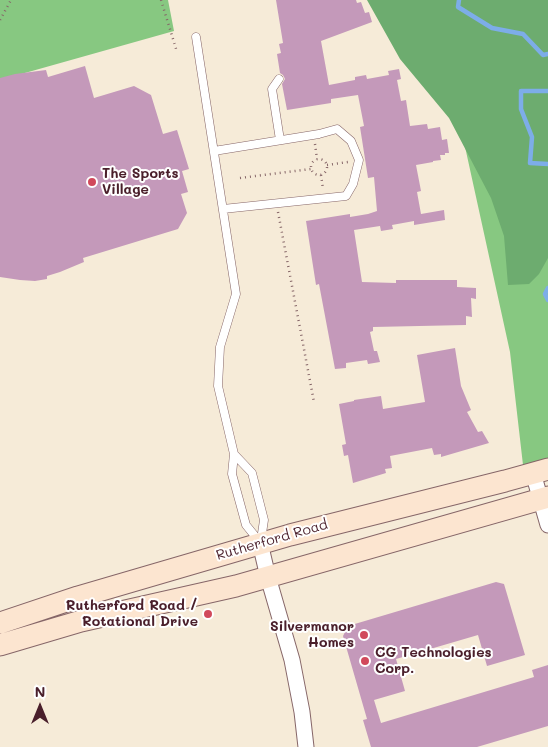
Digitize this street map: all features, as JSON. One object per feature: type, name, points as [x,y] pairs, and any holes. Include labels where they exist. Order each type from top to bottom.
[{"type":"main road","name":"Rutherford Road","points":[[0,623],[78,597],[260,543],[541,471]]},
{"type":"main road","points":[[0,645],[81,621],[236,586],[544,498]]},
{"type":"street","points":[[541,471],[548,525]]},
{"type":"street","points":[[260,543],[292,660],[302,712],[306,747]]},
{"type":"lane","points":[[196,37],[236,294],[220,347],[218,386],[234,454],[232,474],[246,525],[260,543]]},
{"type":"lane","points":[[279,79],[272,89],[280,140]]},
{"type":"lane","points":[[214,150],[313,135],[337,129],[350,141],[359,160],[354,184],[346,196],[222,209]]},
{"type":"lane","points":[[234,454],[252,473],[264,520],[260,543]]},
{"type":"path","points":[[0,20],[11,0]]},
{"type":"path","points":[[162,0],[177,52]]},
{"type":"path","points":[[313,135],[317,159]]},
{"type":"path","points":[[317,159],[324,160],[327,164],[326,171],[321,175],[314,174],[311,169],[312,162],[317,159]]},
{"type":"path","points":[[327,164],[359,160]]},
{"type":"path","points":[[240,178],[311,169]]},
{"type":"path","points":[[277,203],[314,402]]},
{"type":"green space","points":[[0,0],[168,0],[174,31],[0,80]]},
{"type":"green space","points":[[367,0],[548,0],[548,258],[539,274],[529,284],[508,285],[504,236],[491,198],[449,118],[400,59]]},
{"type":"green space","points":[[548,0],[548,458],[523,465],[510,352],[462,133]]},
{"type":"building","points":[[276,0],[356,0],[357,3],[361,2],[365,13],[369,12],[372,22],[321,41],[329,85],[355,80],[355,77],[366,75],[367,79],[389,75],[388,71],[399,69],[401,79],[397,80],[401,101],[406,100],[410,126],[427,124],[428,129],[440,127],[442,140],[447,139],[449,153],[440,155],[441,160],[416,165],[421,191],[417,192],[421,214],[444,210],[445,220],[414,225],[414,221],[392,225],[393,229],[381,231],[380,226],[354,230],[362,282],[396,283],[396,280],[457,280],[457,287],[476,288],[476,299],[471,298],[472,317],[466,316],[466,325],[373,327],[373,331],[370,332],[374,351],[377,351],[380,362],[368,364],[367,360],[346,363],[346,368],[335,369],[319,284],[316,285],[306,221],[350,214],[350,217],[377,211],[374,177],[368,178],[360,127],[364,126],[358,95],[331,99],[331,103],[287,110],[282,84],[285,79],[280,73],[277,54],[281,53],[279,44],[283,43]]},
{"type":"building","name":"The Sports Village","points":[[85,66],[94,98],[134,86],[151,95],[163,134],[177,130],[189,169],[182,171],[188,192],[181,194],[187,213],[178,229],[83,258],[84,262],[47,276],[47,279],[35,281],[0,277],[0,78],[46,70],[48,77]]},
{"type":"building","points":[[455,348],[461,386],[471,410],[467,412],[478,432],[482,431],[489,443],[441,457],[441,454],[434,455],[432,448],[390,456],[392,468],[385,469],[386,473],[353,483],[348,455],[344,456],[342,445],[346,444],[339,404],[381,396],[383,409],[425,402],[417,355]]},
{"type":"building","points":[[496,582],[504,584],[525,655],[487,666],[478,635],[396,659],[405,691],[374,700],[381,723],[534,677],[532,670],[548,665],[548,726],[477,747],[371,747],[363,720],[367,719],[343,636],[348,626]]},
{"type":"waterway","points":[[459,0],[458,7],[492,28],[523,34],[543,55],[548,54]]},
{"type":"waterway","points":[[548,91],[521,91],[521,109],[532,137],[530,163],[548,164]]},
{"type":"waterway","points":[[548,288],[545,294],[548,300]]},
{"type":"place","name":"The Sports Village","points":[[92,182]]},
{"type":"place","name":"Rutherford Road / Rotational Drive","points":[[208,614]]},
{"type":"place","name":"Silvermanor Homes","points":[[364,635]]},
{"type":"place","name":"CG Technologies Corp.","points":[[365,661]]}]
